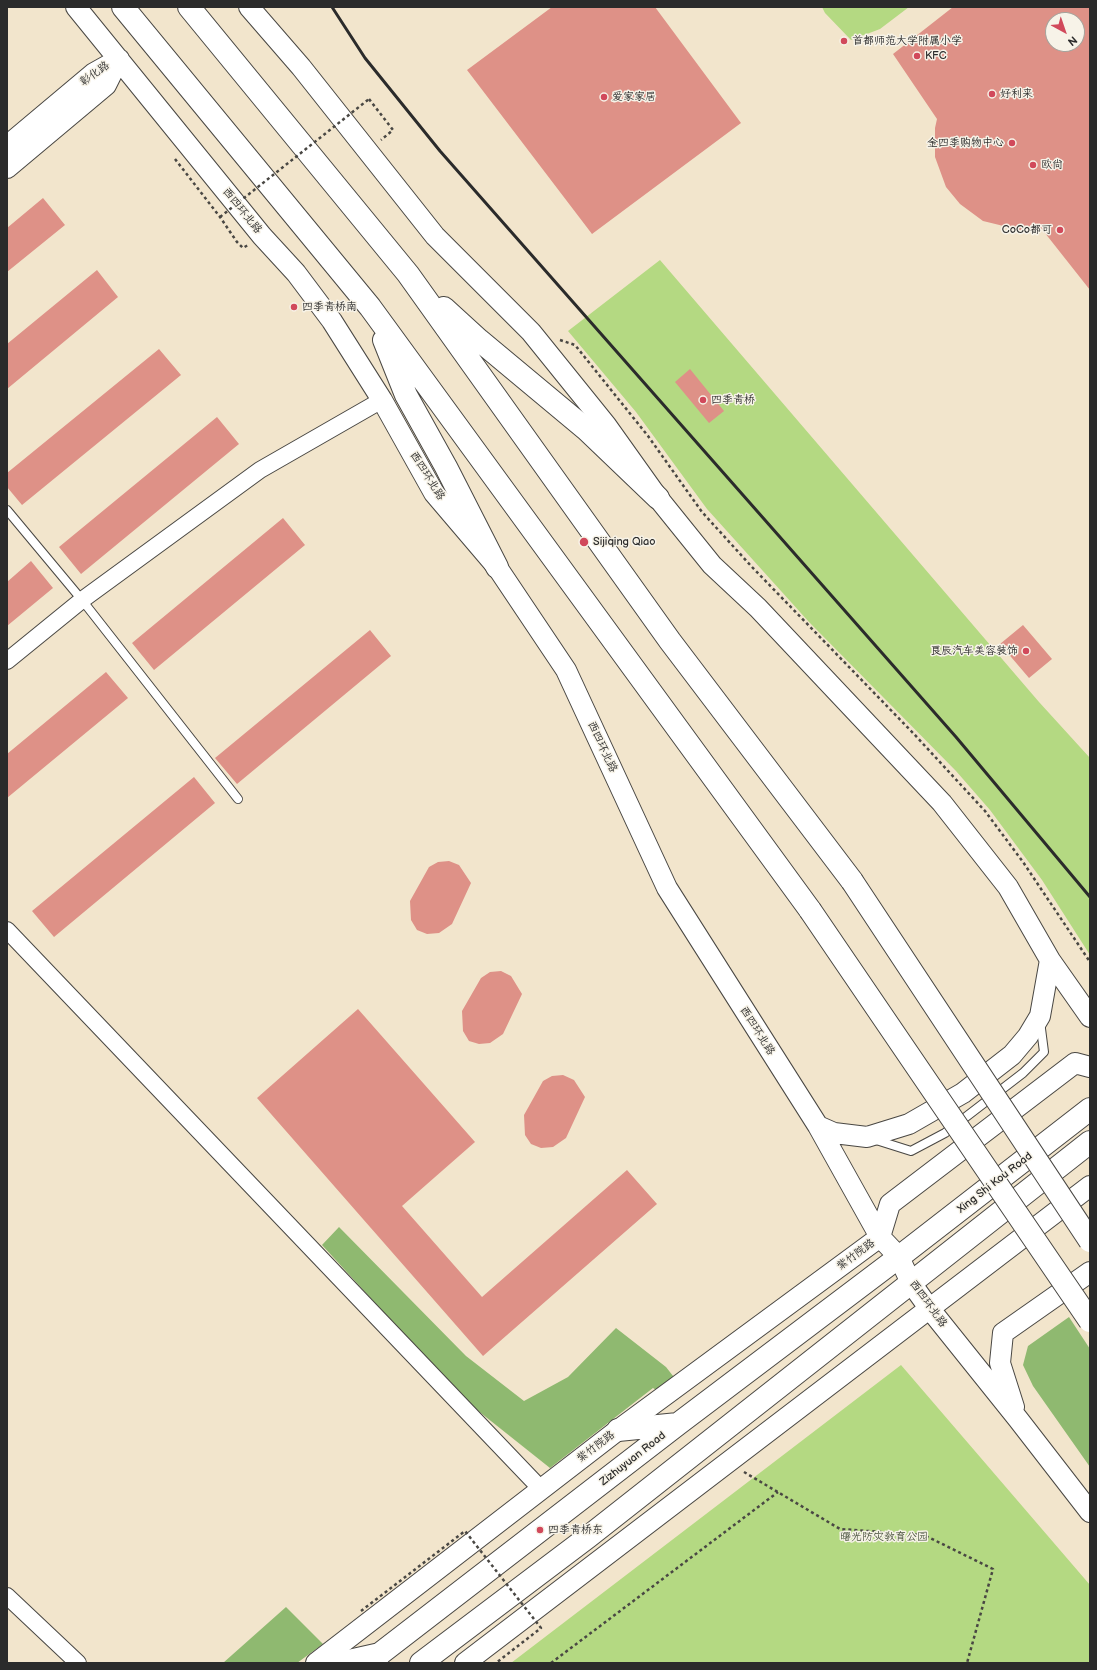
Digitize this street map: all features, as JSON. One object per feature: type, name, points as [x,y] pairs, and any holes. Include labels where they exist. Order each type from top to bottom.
[{"type":"main road","points":[[123,7],[370,308],[810,910],[1090,1321]]},
{"type":"main road","points":[[189,7],[408,274],[670,641],[852,881],[1090,1241]]},
{"type":"main road","points":[[408,274],[479,340],[587,430],[658,498]]},
{"type":"main road","points":[[370,308],[406,395],[446,467],[497,567]]},
{"type":"main road","name":"Xing Shi Kou Road","points":[[899,1257],[1090,1109]]},
{"type":"main road","points":[[421,1663],[588,1537],[1090,1142]]},
{"type":"main road","name":"Zizhuyuan Road","points":[[374,1658],[678,1424],[899,1257]]},
{"type":"main road","points":[[618,1430],[678,1424]]},
{"type":"main road","points":[[340,1663],[374,1658]]},
{"type":"street","name":"西四环北路","points":[[76,7],[262,236],[311,292],[332,321],[382,400],[434,493],[497,567],[566,670],[667,888],[818,1126],[880,1237],[899,1257],[912,1283],[928,1308],[1018,1419],[1090,1512]]},
{"type":"street","points":[[249,7],[301,67],[435,236],[530,332],[606,425],[658,498],[712,565],[758,608],[942,803],[1008,887],[1050,960],[1090,1017]]},
{"type":"street","name":"彰化路","points":[[7,146],[94,73],[119,59]]},
{"type":"street","name":"彰化路","points":[[7,168],[106,84],[119,59]]},
{"type":"street","points":[[7,660],[82,600],[260,470],[382,400]]},
{"type":"street","points":[[7,930],[541,1489]]},
{"type":"street","points":[[818,1126],[834,1133],[867,1136],[909,1124],[963,1093],[1012,1056],[1028,1036],[1040,1016],[1050,960]]},
{"type":"street","points":[[880,1237],[890,1204],[1075,1063],[1090,1067]]},
{"type":"street","points":[[465,1663],[928,1308],[1090,1186]]},
{"type":"street","name":"紫竹院路","points":[[316,1663],[618,1430],[880,1237]]},
{"type":"street","points":[[1018,1419],[1000,1363],[1004,1333],[1090,1272]]},
{"type":"street","points":[[7,1596],[78,1663]]},
{"type":"lane","points":[[7,510],[82,600],[238,800]]},
{"type":"lane","points":[[867,1136],[893,1147],[911,1152],[945,1133],[1023,1073],[1044,1052],[1040,1016]]},
{"type":"path","points":[[220,217],[369,99],[393,130]]},
{"type":"path","points":[[182,170],[243,248]]},
{"type":"path","points":[[530,332],[575,345],[648,436],[702,512],[752,567],[914,734],[985,811],[1023,862],[1090,962]]},
{"type":"path","points":[[741,1470],[840,1529],[924,1535],[993,1569],[967,1663]]},
{"type":"path","points":[[551,1663],[778,1492]]},
{"type":"path","points":[[361,1611],[465,1531],[541,1628],[496,1663]]},
{"type":"green space","points":[[822,7],[909,7],[880,29],[851,40],[825,13]]},
{"type":"green space","points":[[660,260],[1039,702],[1090,758],[1090,955],[1042,880],[990,810],[956,771],[809,622],[707,509],[636,412],[568,331]]},
{"type":"green space","points":[[339,1227],[466,1356],[524,1401],[568,1377],[616,1328],[666,1367],[677,1381],[661,1393],[653,1388],[550,1468],[462,1398],[322,1245]]},
{"type":"green space","points":[[1069,1317],[1090,1349],[1090,1467],[1033,1386],[1023,1365],[1028,1346]]},
{"type":"green space","name":"曙光防灾教育公园","points":[[901,1365],[1090,1585],[1090,1663],[511,1663]]},
{"type":"green space","points":[[286,1607],[323,1644],[297,1663],[223,1663]]},
{"type":"building","name":"爱家家居","points":[[552,7],[655,7],[741,123],[592,234],[467,70]]},
{"type":"building","name":"金四季购物中心","points":[[953,7],[1090,7],[1090,290],[1041,228],[1020,230],[983,221],[960,204],[946,187],[935,157],[935,128],[937,119],[893,54]]},
{"type":"building","points":[[43,198],[65,225],[7,272],[7,228]]},
{"type":"building","points":[[97,270],[118,297],[7,389],[7,344]]},
{"type":"building","points":[[159,349],[181,375],[22,505],[7,487],[7,473]]},
{"type":"building","name":"四季青桥","points":[[690,369],[724,411],[709,423],[675,382]]},
{"type":"building","points":[[217,417],[239,444],[81,574],[59,547]]},
{"type":"building","points":[[283,518],[305,545],[154,670],[132,643]]},
{"type":"building","points":[[31,561],[53,588],[7,626],[7,582]]},
{"type":"building","name":"良辰汽车美容装饰","points":[[1023,625],[1052,659],[1029,678],[1000,644]]},
{"type":"building","points":[[370,630],[391,656],[237,784],[215,758]]},
{"type":"building","points":[[106,672],[128,698],[7,798],[7,754]]},
{"type":"building","points":[[194,777],[215,803],[54,937],[32,911]]},
{"type":"building","points":[[449,861],[459,865],[471,883],[452,924],[439,933],[427,934],[417,930],[411,920],[410,901],[429,867],[438,862]]},
{"type":"building","points":[[501,971],[511,976],[522,994],[503,1034],[490,1043],[479,1044],[469,1041],[463,1031],[462,1011],[481,978],[490,972]]},
{"type":"building","points":[[358,1009],[475,1142],[402,1206],[482,1297],[627,1170],[657,1204],[483,1356],[257,1098]]},
{"type":"building","points":[[563,1075],[574,1080],[585,1097],[566,1138],[553,1147],[541,1148],[531,1144],[525,1135],[524,1115],[543,1081],[552,1076]]},
{"type":"railway","points":[[332,7],[365,58],[440,151],[956,737],[1090,897]]},
{"type":"place","name":"首都师范大学附属小学","points":[[844,41]]},
{"type":"place","name":"KFC","points":[[917,56]]},
{"type":"place","name":"好利来","points":[[992,94]]},
{"type":"place","name":"爱家家居","points":[[604,97]]},
{"type":"place","name":"金四季购物中心","points":[[1012,143]]},
{"type":"place","name":"欧尚","points":[[1033,165]]},
{"type":"place","name":"CoCo都可","points":[[1060,230]]},
{"type":"place","name":"四季青桥南","points":[[294,307]]},
{"type":"place","name":"四季青桥","points":[[703,400]]},
{"type":"place","name":"Sijiqing Qiao","points":[[584,542]]},
{"type":"place","name":"良辰汽车美容装饰","points":[[1026,651]]},
{"type":"place","name":"四季青桥东","points":[[540,1530]]}]
